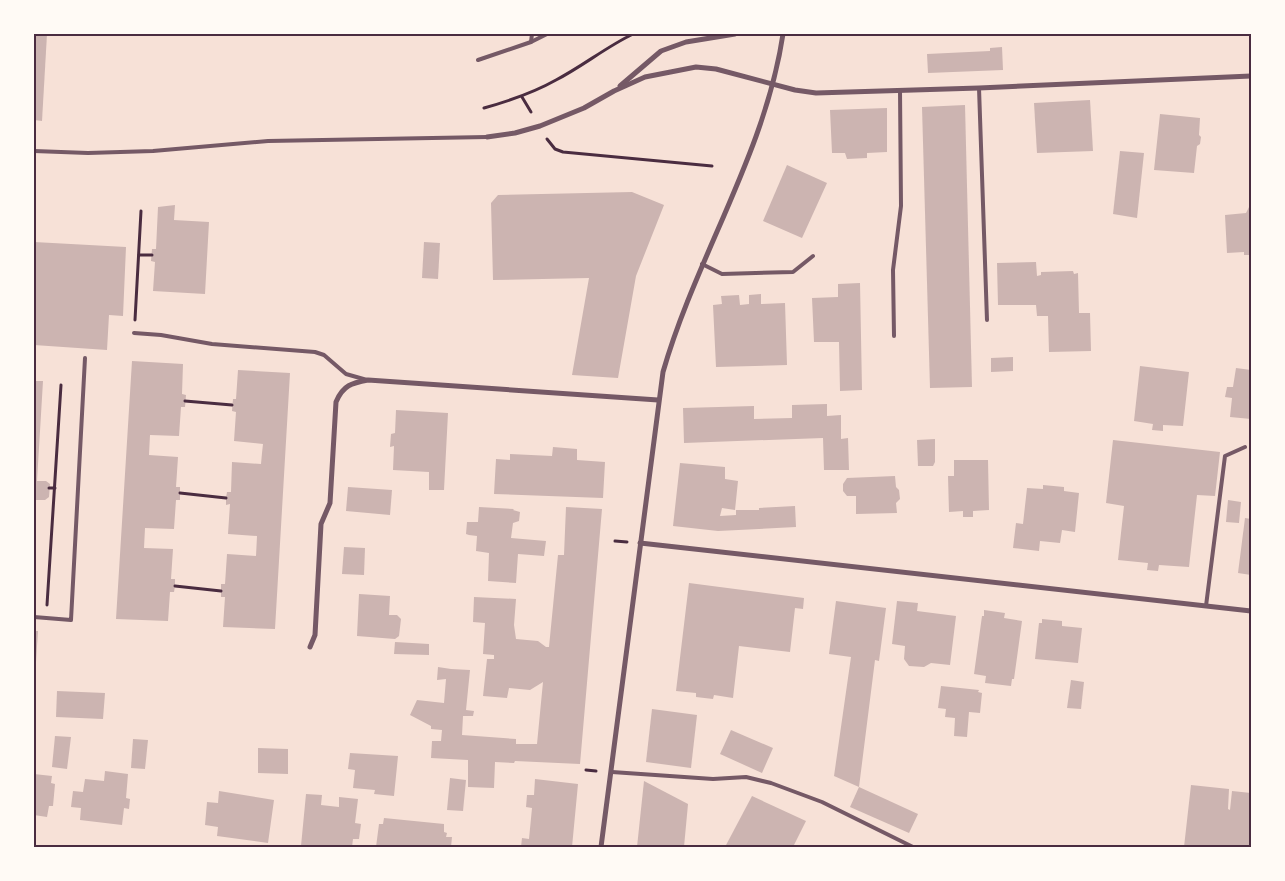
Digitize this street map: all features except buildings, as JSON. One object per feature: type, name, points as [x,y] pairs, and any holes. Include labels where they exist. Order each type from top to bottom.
[{"type":"street","points":[[614,91],[661,51],[686,42],[736,34]]},
{"type":"street","points":[[602,847],[663,372],[673,338],[702,264],[750,155],[773,85],[783,34]]},
{"type":"street","points":[[487,137],[515,133],[540,126],[584,108],[614,91],[645,77],[696,68],[716,69],[773,85],[816,93],[1251,76]]},
{"type":"street","points":[[310,647],[315,635],[321,524],[330,503],[336,402],[339,394],[351,384],[368,380],[658,400]]},
{"type":"street","points":[[640,543],[1251,611]]},
{"type":"lane","points":[[531,42],[532,34]]},
{"type":"lane","points":[[478,60],[531,42],[547,34]]},
{"type":"lane","points":[[979,88],[987,320]]},
{"type":"lane","points":[[894,336],[893,270],[901,206],[900,90]]},
{"type":"lane","points":[[34,151],[88,153],[153,151],[268,141],[487,137]]},
{"type":"lane","points":[[702,264],[722,274],[793,272],[813,256]]},
{"type":"lane","points":[[134,333],[161,335],[212,344],[315,352],[324,355],[346,374],[368,380]]},
{"type":"lane","points":[[34,617],[71,620],[85,358]]},
{"type":"lane","points":[[1206,606],[1225,456],[1245,446]]},
{"type":"lane","points":[[612,772],[713,779],[746,777],[771,782],[822,802],[913,847]]},
{"type":"path","points":[[484,108],[522,97],[556,81],[615,43],[633,34]]},
{"type":"path","points":[[522,97],[554,149],[563,152],[712,166]]},
{"type":"path","points":[[134,333],[141,210]]},
{"type":"path","points":[[138,255],[152,255]]},
{"type":"path","points":[[46,618],[61,385]]},
{"type":"path","points":[[185,401],[232,405]]},
{"type":"path","points":[[49,488],[55,488]]},
{"type":"path","points":[[180,493],[226,498]]},
{"type":"path","points":[[175,586],[221,591]]}]
